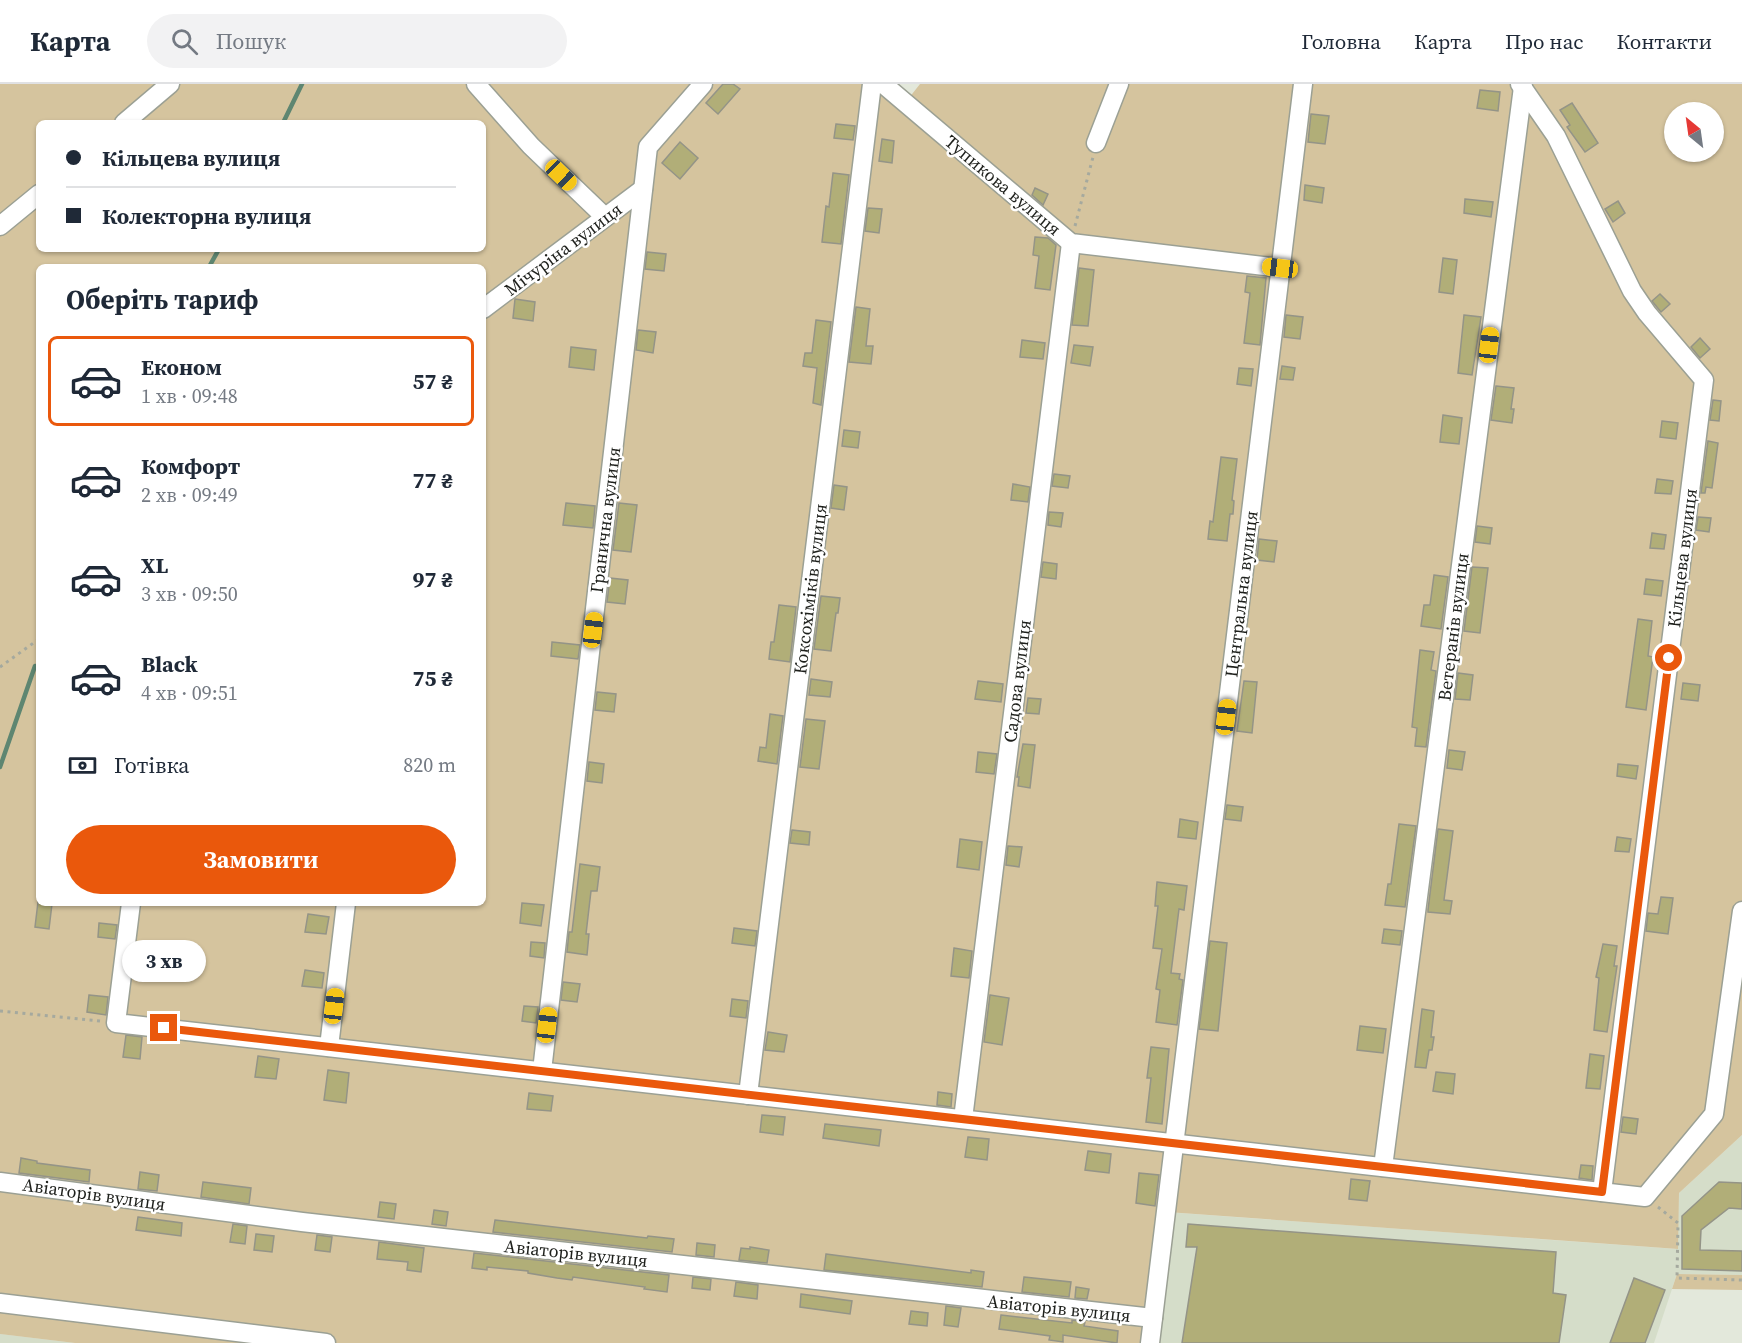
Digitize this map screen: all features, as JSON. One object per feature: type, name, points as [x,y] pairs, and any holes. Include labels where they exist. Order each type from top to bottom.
[{"type":"street","points":[[128,120],[170,84]]},
{"type":"street","points":[[476,84],[531,146],[606,217]]},
{"type":"street","name":"Гранична вулиця","points":[[542,1071],[648,147],[703,84]]},
{"type":"street","name":"Коксохіміків вулиця","points":[[748,1095],[872,84]]},
{"type":"street","name":"Тупикова вулиця","points":[[883,84],[1071,243],[1280,268]]},
{"type":"street","points":[[1096,143],[1119,84]]},
{"type":"street","name":"Центральна вулиця","points":[[1150,1343],[1303,84]]},
{"type":"street","name":"Ветеранів вулиця","points":[[1383,1167],[1521,85]]},
{"type":"street","name":"Кільцева вулиця","points":[[1521,85],[1556,136],[1632,291],[1647,313],[1704,380],[1602,1192]]},
{"type":"street","name":"Мічуріна вулиця","points":[[486,307],[643,189]]},
{"type":"street","points":[[0,226],[36,196]]},
{"type":"street","name":"Садова вулиця","points":[[963,1119],[1071,243]]},
{"type":"street","points":[[131,906],[116,1023],[1645,1197],[1714,1114],[1742,911]]},
{"type":"street","points":[[329,1047],[346,906]]},
{"type":"street","name":"Авіаторів вулиця","points":[[0,1182],[302,1222],[1153,1318]]},
{"type":"street","points":[[0,1303],[326,1343]]},
{"type":"path","points":[[1071,243],[1096,143]]},
{"type":"path","points":[[0,667],[36,641]]},
{"type":"path","points":[[0,1011],[116,1023]]},
{"type":"path","points":[[1645,1197],[1678,1222],[1677,1278],[1742,1280]]},
{"type":"shaded area","points":[[0,84],[883,84],[905,103],[920,84],[1742,84],[1742,1135],[1679,1193],[1678,1249],[1167,1212],[1150,1343],[75,1343],[0,1334]]},
{"type":"shaded area","points":[[1742,1135],[1742,1275],[1677,1274],[1654,1343],[1150,1343],[1166,1212],[1677,1249],[1679,1193]]},
{"type":"shaded area","points":[[1677,1274],[1742,1275],[1742,1290],[1672,1289]]},
{"type":"shaded area","points":[[0,1334],[75,1343],[0,1343]]},
{"type":"building","points":[[723,84],[733,84],[740,89],[718,114],[706,103]]},
{"type":"building","points":[[1480,90],[1500,92],[1498,111],[1477,108]]},
{"type":"building","points":[[1572,103],[1598,143],[1585,152],[1567,127],[1570,125],[1560,110]]},
{"type":"building","points":[[1311,114],[1329,116],[1325,144],[1308,142]]},
{"type":"building","points":[[836,124],[855,126],[853,140],[834,138]]},
{"type":"building","points":[[882,139],[894,141],[892,163],[879,161]]},
{"type":"building","points":[[680,142],[698,158],[680,179],[662,163]]},
{"type":"building","points":[[833,173],[849,175],[841,244],[822,242]]},
{"type":"building","points":[[1305,185],[1324,188],[1322,203],[1304,200]]},
{"type":"building","points":[[1035,188],[1048,194],[1043,205],[1032,195]]},
{"type":"building","points":[[1465,199],[1493,202],[1491,217],[1464,213]]},
{"type":"building","points":[[1618,201],[1625,213],[1613,222],[1605,209]]},
{"type":"building","points":[[868,208],[882,209],[879,233],[865,231]]},
{"type":"building","points":[[1035,237],[1048,238],[1056,245],[1050,290],[1035,288],[1039,256],[1033,255]]},
{"type":"building","points":[[647,252],[666,254],[664,271],[645,269]]},
{"type":"building","points":[[1443,258],[1457,260],[1453,294],[1439,292]]},
{"type":"building","points":[[1079,268],[1094,270],[1088,326],[1072,325]]},
{"type":"building","points":[[1247,276],[1266,278],[1260,345],[1244,343],[1250,293],[1245,292]]},
{"type":"building","points":[[1660,294],[1670,304],[1661,312],[1652,301]]},
{"type":"building","points":[[515,299],[535,302],[533,321],[513,318]]},
{"type":"building","points":[[856,307],[870,309],[866,346],[873,346],[871,364],[849,362]]},
{"type":"building","points":[[1286,315],[1303,317],[1300,339],[1284,337]]},
{"type":"building","points":[[1464,315],[1481,317],[1472,375],[1458,373]]},
{"type":"building","points":[[816,320],[831,322],[821,405],[813,403],[817,368],[803,366],[805,353],[812,353]]},
{"type":"building","points":[[638,330],[656,332],[653,353],[636,350]]},
{"type":"building","points":[[1700,338],[1710,349],[1700,358],[1691,347]]},
{"type":"building","points":[[1022,340],[1045,343],[1043,359],[1020,357]]},
{"type":"building","points":[[1074,345],[1093,347],[1090,366],[1071,363]]},
{"type":"building","points":[[571,347],[596,350],[594,370],[569,367]]},
{"type":"building","points":[[1282,366],[1295,368],[1293,380],[1280,379]]},
{"type":"building","points":[[1239,368],[1253,369],[1251,386],[1237,384]]},
{"type":"building","points":[[1496,386],[1514,388],[1512,423],[1491,420]]},
{"type":"building","points":[[1713,400],[1721,401],[1719,421],[1710,420]]},
{"type":"building","points":[[1443,415],[1462,418],[1459,444],[1440,442]]},
{"type":"building","points":[[1662,421],[1678,423],[1676,439],[1660,437]]},
{"type":"building","points":[[844,430],[860,432],[858,448],[842,446]]},
{"type":"building","points":[[1708,441],[1718,443],[1712,488],[1706,487],[1705,493],[1701,493]]},
{"type":"building","points":[[1221,457],[1237,459],[1232,500],[1234,501],[1233,514],[1230,514],[1227,541],[1208,539],[1210,521],[1213,522]]},
{"type":"building","points":[[1054,474],[1070,476],[1068,488],[1052,486]]},
{"type":"building","points":[[1657,479],[1673,481],[1671,494],[1655,493]]},
{"type":"building","points":[[1013,484],[1030,487],[1028,502],[1011,500]]},
{"type":"building","points":[[834,485],[847,487],[844,510],[831,508]]},
{"type":"building","points":[[566,503],[595,506],[593,528],[563,525]]},
{"type":"building","points":[[619,503],[637,505],[631,552],[613,550]]},
{"type":"building","points":[[1049,512],[1063,513],[1061,527],[1048,525]]},
{"type":"building","points":[[1698,517],[1711,518],[1709,532],[1696,530]]},
{"type":"building","points":[[1477,526],[1492,528],[1490,544],[1475,542]]},
{"type":"building","points":[[1652,533],[1666,535],[1664,549],[1650,548]]},
{"type":"building","points":[[1259,539],[1277,541],[1274,562],[1257,560]]},
{"type":"building","points":[[1043,562],[1057,564],[1056,579],[1041,577]]},
{"type":"building","points":[[1472,567],[1488,568],[1480,633],[1464,631]]},
{"type":"building","points":[[1434,575],[1448,577],[1441,629],[1421,626],[1424,605],[1430,605]]},
{"type":"building","points":[[610,578],[628,580],[625,604],[607,602]]},
{"type":"building","points":[[1646,579],[1663,581],[1661,596],[1644,594]]},
{"type":"building","points":[[821,596],[840,598],[831,651],[814,649]]},
{"type":"building","points":[[779,605],[796,607],[790,662],[769,659],[771,642],[774,642]]},
{"type":"building","points":[[1638,619],[1652,621],[1648,656],[1653,657],[1646,710],[1626,707]]},
{"type":"building","points":[[552,642],[580,645],[578,659],[551,656]]},
{"type":"building","points":[[1420,650],[1434,652],[1431,670],[1436,671],[1426,747],[1415,746],[1417,728],[1412,727]]},
{"type":"building","points":[[1458,673],[1473,675],[1470,700],[1455,699]]},
{"type":"building","points":[[811,679],[832,682],[830,697],[809,695]]},
{"type":"building","points":[[978,681],[1003,684],[1001,702],[975,699]]},
{"type":"building","points":[[1244,681],[1257,682],[1252,733],[1237,731]]},
{"type":"building","points":[[1683,683],[1700,685],[1698,701],[1681,699]]},
{"type":"building","points":[[597,692],[616,694],[614,712],[595,710]]},
{"type":"building","points":[[1028,698],[1041,699],[1039,714],[1026,713]]},
{"type":"building","points":[[770,714],[783,716],[777,764],[758,761],[760,747],[766,748]]},
{"type":"building","points":[[806,719],[825,721],[819,769],[800,767]]},
{"type":"building","points":[[1023,744],[1035,745],[1030,788],[1018,786],[1019,777],[1017,777]]},
{"type":"building","points":[[1449,750],[1465,752],[1462,770],[1447,768]]},
{"type":"building","points":[[978,752],[997,754],[994,774],[976,772]]},
{"type":"building","points":[[589,762],[604,764],[602,783],[587,781]]},
{"type":"building","points":[[1618,764],[1638,766],[1636,779],[1617,776]]},
{"type":"building","points":[[1227,805],[1243,807],[1241,821],[1225,819]]},
{"type":"building","points":[[1180,819],[1198,822],[1196,839],[1178,837]]},
{"type":"building","points":[[1399,824],[1416,826],[1405,907],[1385,905],[1388,884],[1391,884]]},
{"type":"building","points":[[1438,829],[1453,831],[1444,900],[1452,901],[1450,914],[1428,912]]},
{"type":"building","points":[[792,830],[810,832],[809,845],[790,843]]},
{"type":"building","points":[[1617,837],[1631,839],[1629,852],[1615,851]]},
{"type":"building","points":[[960,839],[982,842],[979,870],[957,867]]},
{"type":"building","points":[[1008,846],[1022,847],[1019,867],[1006,865]]},
{"type":"building","points":[[580,864],[600,867],[597,891],[591,891],[586,934],[589,934],[587,955],[567,952],[569,932],[572,932]]},
{"type":"building","points":[[1157,882],[1187,886],[1184,910],[1179,909],[1171,973],[1180,974],[1179,979],[1183,980],[1177,1025],[1156,1022],[1160,990],[1156,989],[1162,949],[1153,948],[1158,906],[1155,906]]},
{"type":"building","points":[[1661,897],[1673,898],[1668,934],[1646,931],[1648,913],[1658,914]]},
{"type":"building","points":[[522,903],[544,905],[541,926],[520,923]]},
{"type":"building","points":[[38,906],[52,906],[49,929],[35,927]]},
{"type":"building","points":[[308,914],[329,917],[326,934],[305,932]]},
{"type":"building","points":[[99,923],[117,925],[115,939],[98,937]]},
{"type":"building","points":[[734,928],[757,931],[755,946],[732,943]]},
{"type":"building","points":[[1384,929],[1402,931],[1400,945],[1382,943]]},
{"type":"building","points":[[1210,941],[1227,943],[1218,1031],[1199,1029]]},
{"type":"building","points":[[531,942],[545,943],[544,958],[530,956]]},
{"type":"building","points":[[1603,944],[1617,946],[1614,966],[1617,966],[1607,1032],[1594,1030],[1599,978],[1596,977]]},
{"type":"building","points":[[954,948],[972,951],[969,978],[951,976]]},
{"type":"building","points":[[305,970],[324,973],[322,988],[302,986]]},
{"type":"building","points":[[563,982],[580,984],[577,1002],[561,1000]]},
{"type":"building","points":[[89,995],[108,997],[106,1015],[87,1012]]},
{"type":"building","points":[[990,995],[1009,998],[1002,1045],[984,1042]]},
{"type":"building","points":[[732,999],[748,1001],[746,1018],[730,1016]]},
{"type":"building","points":[[524,1006],[538,1007],[536,1023],[522,1021]]},
{"type":"building","points":[[1422,1009],[1434,1011],[1431,1037],[1434,1037],[1426,1068],[1415,1067]]},
{"type":"building","points":[[1360,1026],[1386,1029],[1383,1053],[1357,1050]]},
{"type":"building","points":[[768,1032],[787,1035],[784,1052],[765,1050]]},
{"type":"building","points":[[126,1035],[142,1037],[140,1059],[123,1057]]},
{"type":"building","points":[[1151,1047],[1169,1049],[1162,1124],[1146,1122],[1151,1078],[1147,1078]]},
{"type":"building","points":[[1590,1054],[1604,1056],[1600,1089],[1586,1088]]},
{"type":"building","points":[[258,1056],[279,1059],[276,1079],[255,1077]]},
{"type":"building","points":[[328,1070],[349,1073],[346,1103],[324,1100]]},
{"type":"building","points":[[1436,1072],[1455,1074],[1453,1094],[1433,1091]]},
{"type":"building","points":[[938,1092],[952,1094],[951,1107],[937,1105]]},
{"type":"building","points":[[529,1093],[553,1096],[551,1111],[527,1109]]},
{"type":"building","points":[[762,1115],[785,1117],[783,1135],[760,1132]]},
{"type":"building","points":[[1623,1117],[1638,1119],[1636,1134],[1621,1132]]},
{"type":"building","points":[[825,1124],[881,1130],[879,1146],[823,1138]]},
{"type":"building","points":[[968,1137],[989,1139],[987,1160],[965,1157]]},
{"type":"building","points":[[1088,1151],[1111,1154],[1109,1173],[1085,1170]]},
{"type":"building","points":[[21,1158],[37,1161],[37,1163],[90,1170],[89,1182],[19,1173]]},
{"type":"building","points":[[1581,1165],[1593,1166],[1592,1180],[1579,1178]]},
{"type":"building","points":[[140,1172],[159,1175],[157,1191],[138,1189]]},
{"type":"building","points":[[1139,1173],[1159,1175],[1155,1206],[1136,1203]]},
{"type":"building","points":[[1351,1179],[1370,1181],[1367,1201],[1349,1199]]},
{"type":"building","points":[[203,1182],[251,1188],[249,1204],[201,1197]]},
{"type":"building","points":[[1719,1182],[1742,1183],[1742,1209],[1729,1208],[1701,1230],[1700,1250],[1742,1251],[1742,1271],[1682,1269],[1682,1216]]},
{"type":"building","points":[[380,1202],[396,1204],[394,1219],[378,1217]]},
{"type":"building","points":[[434,1210],[448,1212],[446,1226],[432,1224]]},
{"type":"building","points":[[138,1217],[182,1223],[181,1236],[136,1230]]},
{"type":"building","points":[[495,1220],[647,1238],[648,1236],[674,1239],[672,1252],[493,1232]]},
{"type":"building","points":[[233,1224],[247,1226],[245,1244],[230,1242]]},
{"type":"building","points":[[1188,1224],[1556,1252],[1553,1293],[1566,1295],[1559,1343],[1182,1343],[1197,1247],[1186,1247]]},
{"type":"building","points":[[256,1234],[274,1236],[272,1252],[254,1250]]},
{"type":"building","points":[[317,1235],[332,1237],[330,1252],[315,1250]]},
{"type":"building","points":[[379,1242],[424,1248],[421,1272],[407,1270],[408,1262],[377,1259]]},
{"type":"building","points":[[697,1243],[715,1245],[714,1257],[696,1255]]},
{"type":"building","points":[[750,1247],[769,1250],[767,1263],[739,1260],[741,1248],[750,1249]]},
{"type":"building","points":[[474,1253],[669,1275],[667,1292],[573,1277],[572,1280],[557,1278],[528,1273],[528,1271],[487,1267],[487,1270],[472,1268]]},
{"type":"building","points":[[826,1254],[971,1273],[971,1270],[984,1272],[982,1287],[824,1270]]},
{"type":"building","points":[[693,1277],[711,1279],[710,1290],[692,1288]]},
{"type":"building","points":[[1024,1277],[1071,1282],[1069,1297],[1022,1292]]},
{"type":"building","points":[[1634,1278],[1665,1290],[1645,1343],[1610,1343]]},
{"type":"building","points":[[736,1282],[758,1285],[757,1299],[734,1296]]},
{"type":"building","points":[[1076,1287],[1089,1289],[1087,1299],[1075,1298]]},
{"type":"building","points":[[801,1294],[852,1301],[850,1314],[800,1307]]},
{"type":"building","points":[[946,1306],[961,1308],[958,1327],[944,1325]]},
{"type":"building","points":[[911,1311],[928,1313],[927,1326],[909,1324]]},
{"type":"building","points":[[1001,1315],[1072,1323],[1072,1320],[1085,1322],[1084,1326],[1118,1331],[1117,1343],[1063,1335],[1063,1342],[1049,1340],[1050,1336],[999,1329]]},
{"type":"waterway","points":[[284,120],[302,84]]},
{"type":"waterway","points":[[211,264],[217,252]]},
{"type":"waterway","points":[[0,767],[35,666]]},
{"type":"route","points":[[164,1028],[1602,1192],[1669,658]]}]
